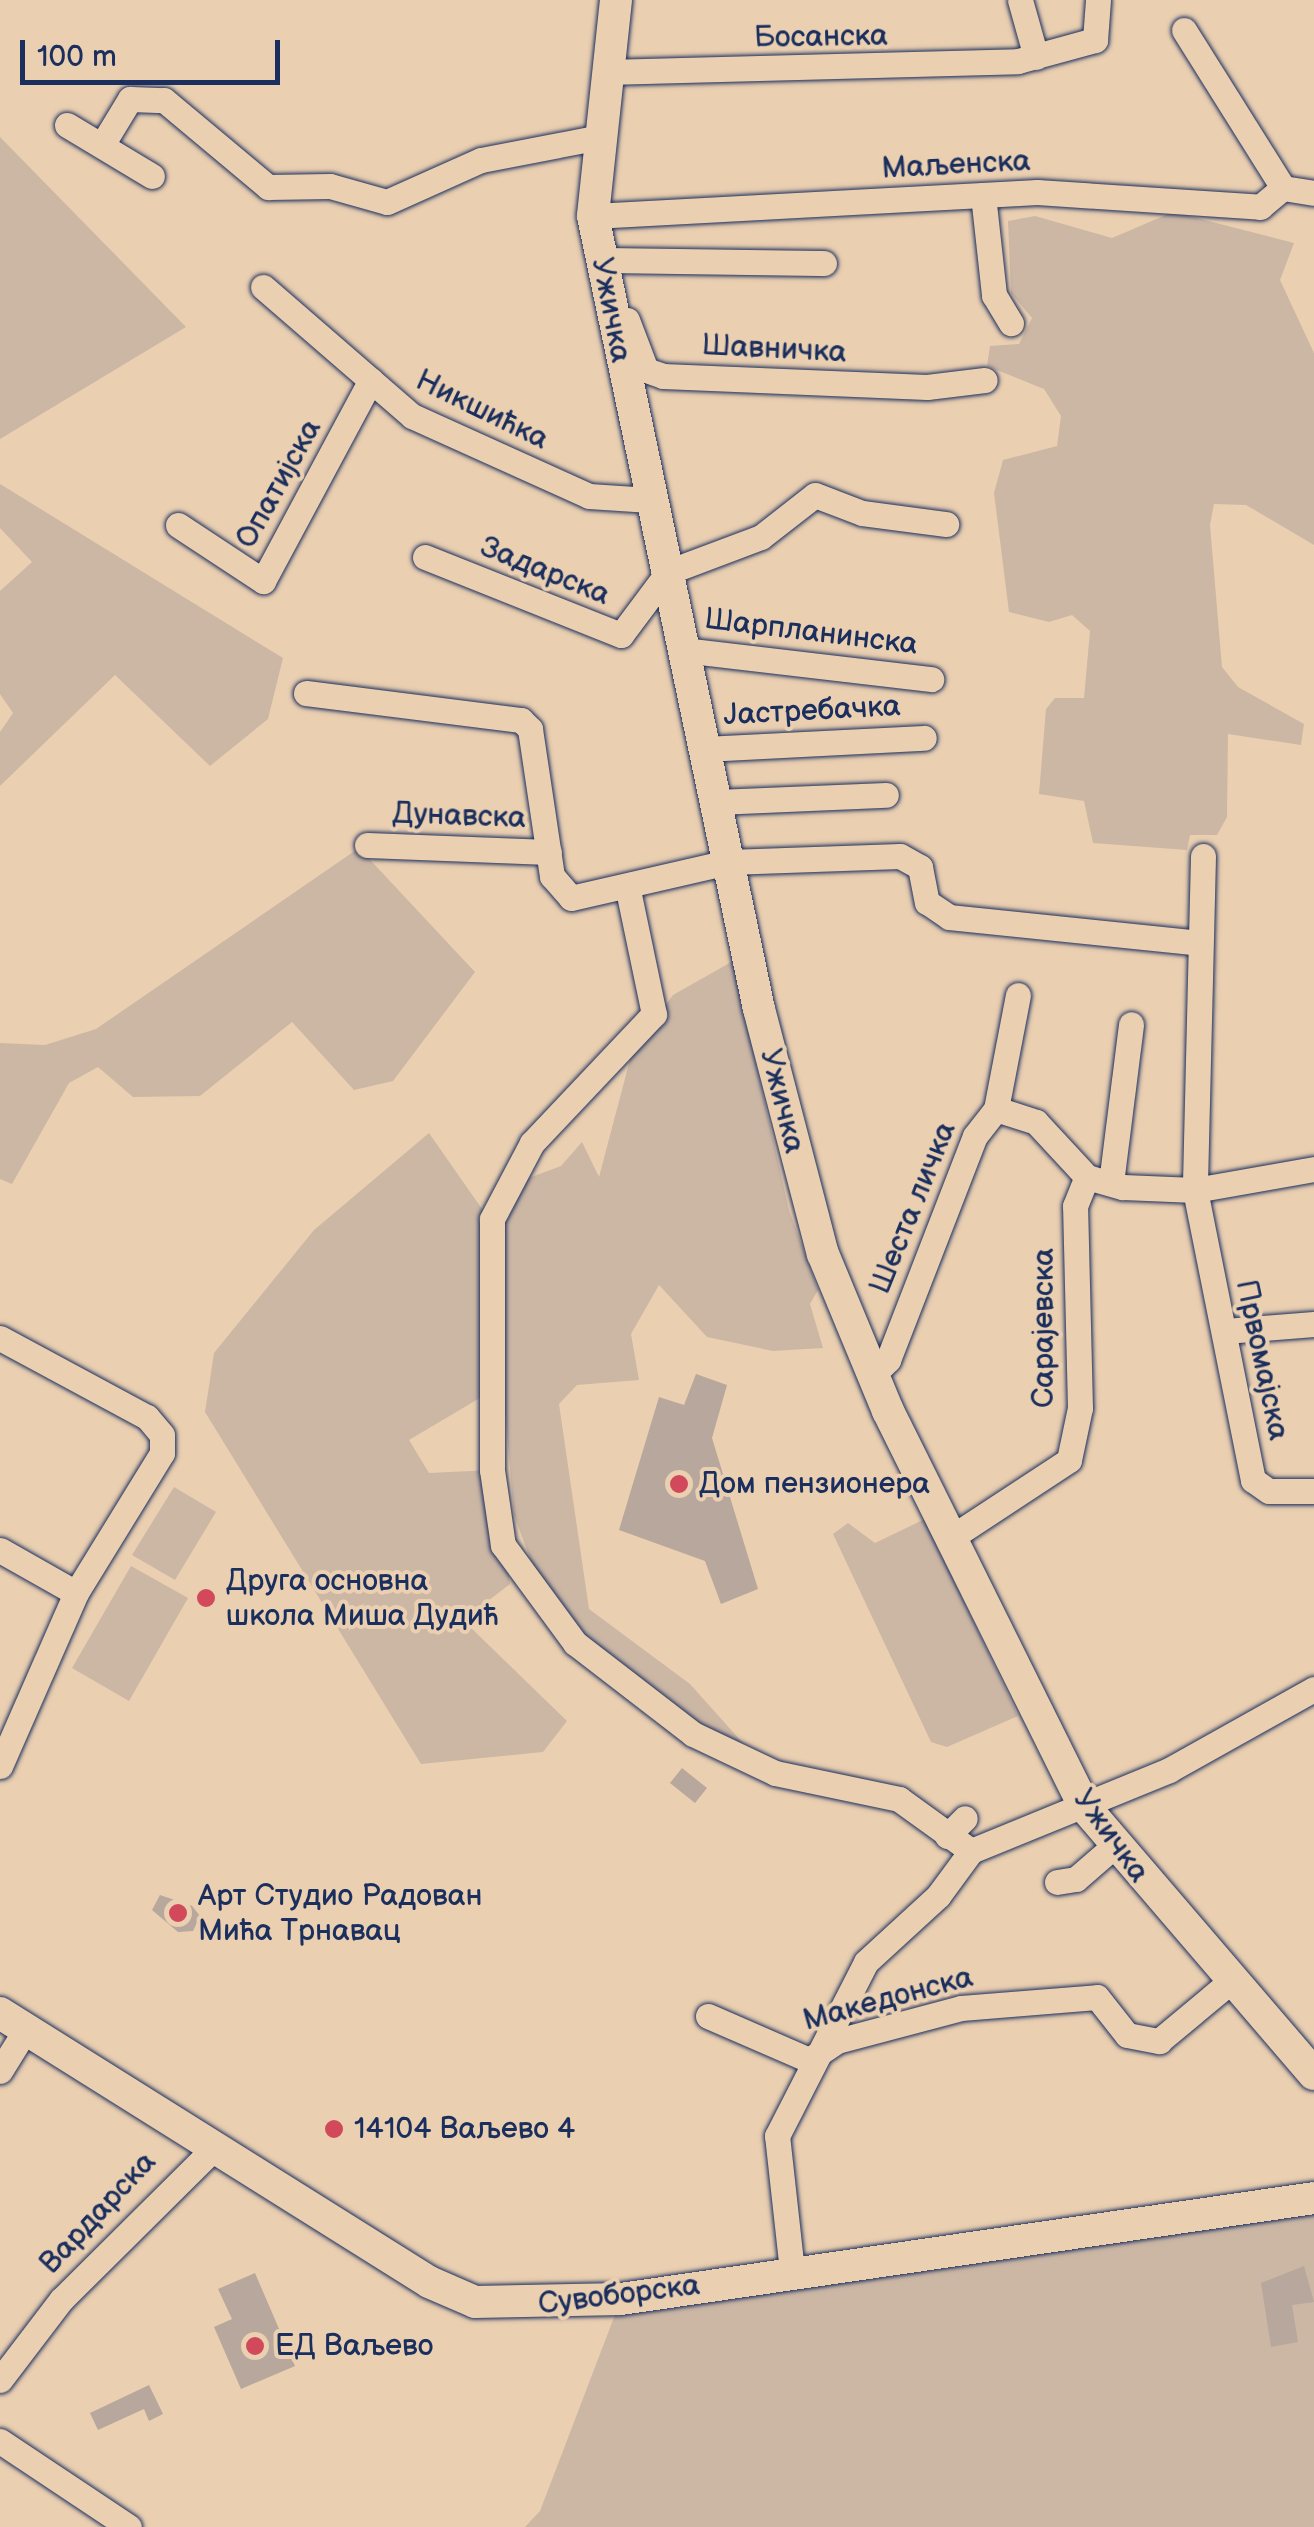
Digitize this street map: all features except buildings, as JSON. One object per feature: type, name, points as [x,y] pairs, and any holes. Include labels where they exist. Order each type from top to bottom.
[{"type":"main road","name":"Ужичка","points":[[616,0],[596,138],[593,216],[728,862],[808,1210],[872,1376],[1084,1806],[1113,1847],[1314,2074]]},
{"type":"main road","name":"Сувоборска","points":[[13,2021],[475,2302],[590,2302],[1314,2198]]},
{"type":"street","points":[[1020,0],[1036,58]]},
{"type":"street","name":"Босанска","points":[[606,72],[1036,58],[1095,40],[1098,0]]},
{"type":"street","points":[[1184,30],[1282,188],[1314,193]]},
{"type":"street","points":[[102,145],[130,99],[164,100],[268,187],[330,186],[387,202],[481,160],[596,138]]},
{"type":"street","points":[[67,125],[152,176]]},
{"type":"street","name":"Маљенска","points":[[593,216],[982,195],[1260,206],[1282,188]]},
{"type":"street","points":[[982,195],[994,295],[1010,323]]},
{"type":"street","points":[[601,260],[824,263]]},
{"type":"street","name":"Никшићка","points":[[263,287],[398,408],[552,481],[620,504],[650,500]]},
{"type":"street","name":"Шавничка","points":[[608,298],[622,307],[646,370],[662,376],[927,387],[985,380]]},
{"type":"street","name":"Опатијска","points":[[178,525],[263,580],[371,380]]},
{"type":"street","points":[[668,572],[761,536],[815,495],[862,514],[946,524]]},
{"type":"street","name":"Задарска","points":[[426,557],[621,635],[668,572]]},
{"type":"street","name":"Шарпланинска","points":[[683,650],[932,679]]},
{"type":"street","points":[[306,694],[521,720],[530,730],[549,852],[564,896],[628,890],[728,862],[900,856],[920,867],[927,902],[949,917],[1200,942]]},
{"type":"street","name":"Јастребачка","points":[[704,749],[924,738]]},
{"type":"street","points":[[716,802],[886,795]]},
{"type":"street","name":"Дунавска","points":[[367,845],[549,852]]},
{"type":"street","name":"Првомајска","points":[[1203,856],[1194,1190],[1254,1480],[1268,1491],[1314,1491]]},
{"type":"street","points":[[628,890],[654,1014],[532,1143],[492,1219],[492,1470],[503,1545],[536,1600],[598,1663],[696,1736],[775,1773],[898,1799],[956,1827],[971,1850]]},
{"type":"street","points":[[996,1108],[1018,996]]},
{"type":"street","name":"Сарајевска","points":[[952,1538],[1069,1460],[1080,1408],[1075,1206],[1099,1180],[1131,1024]]},
{"type":"street","name":"Шеста личка","points":[[872,1376],[888,1360],[975,1136],[996,1108],[1036,1122],[1099,1180]]},
{"type":"street","points":[[1099,1180],[1194,1190],[1314,1170]]},
{"type":"street","points":[[1225,1331],[1314,1324]]},
{"type":"street","points":[[0,1338],[147,1417],[162,1436],[162,1453],[76,1593],[0,1766]]},
{"type":"street","points":[[0,1550],[76,1593]]},
{"type":"street","points":[[792,2271],[776,2136],[809,2060],[866,1962],[938,1896],[971,1850],[1219,1747],[1314,1688]]},
{"type":"street","points":[[1057,1882],[1076,1879],[1113,1847]]},
{"type":"street","name":"Македонска","points":[[708,2016],[809,2060],[837,2041],[961,2008],[1097,1997],[1127,2036],[1159,2041],[1232,1982]]},
{"type":"street","points":[[0,2071],[13,2021]]},
{"type":"street","name":"Вардарска","points":[[0,2380],[61,2300],[216,2147]]},
{"type":"street","points":[[0,2441],[128,2527]]},
{"type":"shaded area","points":[[0,137],[186,327],[0,439]]},
{"type":"shaded area","points":[[1173,212],[1294,243],[1280,280],[1314,353],[1314,545],[1246,505],[1214,504],[1210,525],[1222,667],[1238,687],[1304,724],[1301,745],[1228,734],[1227,817],[1217,835],[1190,835],[1187,850],[1093,843],[1084,801],[1039,794],[1046,709],[1055,698],[1084,698],[1090,631],[1072,615],[1049,622],[1009,612],[994,493],[1003,460],[1057,446],[1061,416],[1044,389],[987,366],[990,346],[1019,344],[1032,318],[1011,293],[1008,221],[1035,216],[1112,238]]},
{"type":"shaded area","points":[[0,484],[283,658],[268,719],[210,766],[115,675],[0,786],[0,732],[13,713],[0,694],[0,591],[32,562],[0,528]]},
{"type":"shaded area","points":[[359,848],[475,972],[393,1081],[354,1090],[292,1022],[200,1096],[133,1097],[98,1067],[69,1083],[12,1184],[0,1179],[0,1043],[45,1045],[96,1029]]},
{"type":"shaded area","points":[[733,961],[789,1210],[818,1290],[810,1304],[823,1348],[773,1351],[707,1337],[659,1285],[631,1334],[639,1380],[577,1385],[559,1404],[589,1609],[690,1684],[749,1750],[682,1717],[548,1606],[514,1515],[504,1399],[503,1221],[526,1179],[561,1166],[582,1142],[599,1177],[632,1052],[673,995]]},
{"type":"shaded area","points":[[429,1133],[489,1219],[490,1392],[409,1440],[429,1473],[492,1470],[510,1584],[463,1620],[567,1721],[543,1752],[421,1764],[205,1412],[214,1353],[314,1230]]},
{"type":"shaded area","points":[[174,1487],[216,1512],[175,1580],[132,1555]]},
{"type":"shaded area","points":[[925,1519],[1018,1716],[947,1747],[931,1742],[833,1534],[848,1523],[875,1543]]},
{"type":"shaded area","points":[[131,1566],[188,1598],[129,1701],[72,1668]]},
{"type":"shaded area","points":[[1314,2198],[1314,2527],[525,2527],[540,2511],[621,2299]]},
{"type":"place","name":"Дом пензионера","points":[[679,1484]]},
{"type":"place","name":"Друга основна школа Миша Дудић","points":[[206,1598]]},
{"type":"place","name":"Арт Студио Радован Мића Трнавац","points":[[178,1913]]},
{"type":"place","name":"14104 Ваљево 4","points":[[334,2129]]},
{"type":"place","name":"ЕД Ваљево","points":[[255,2346]]}]
